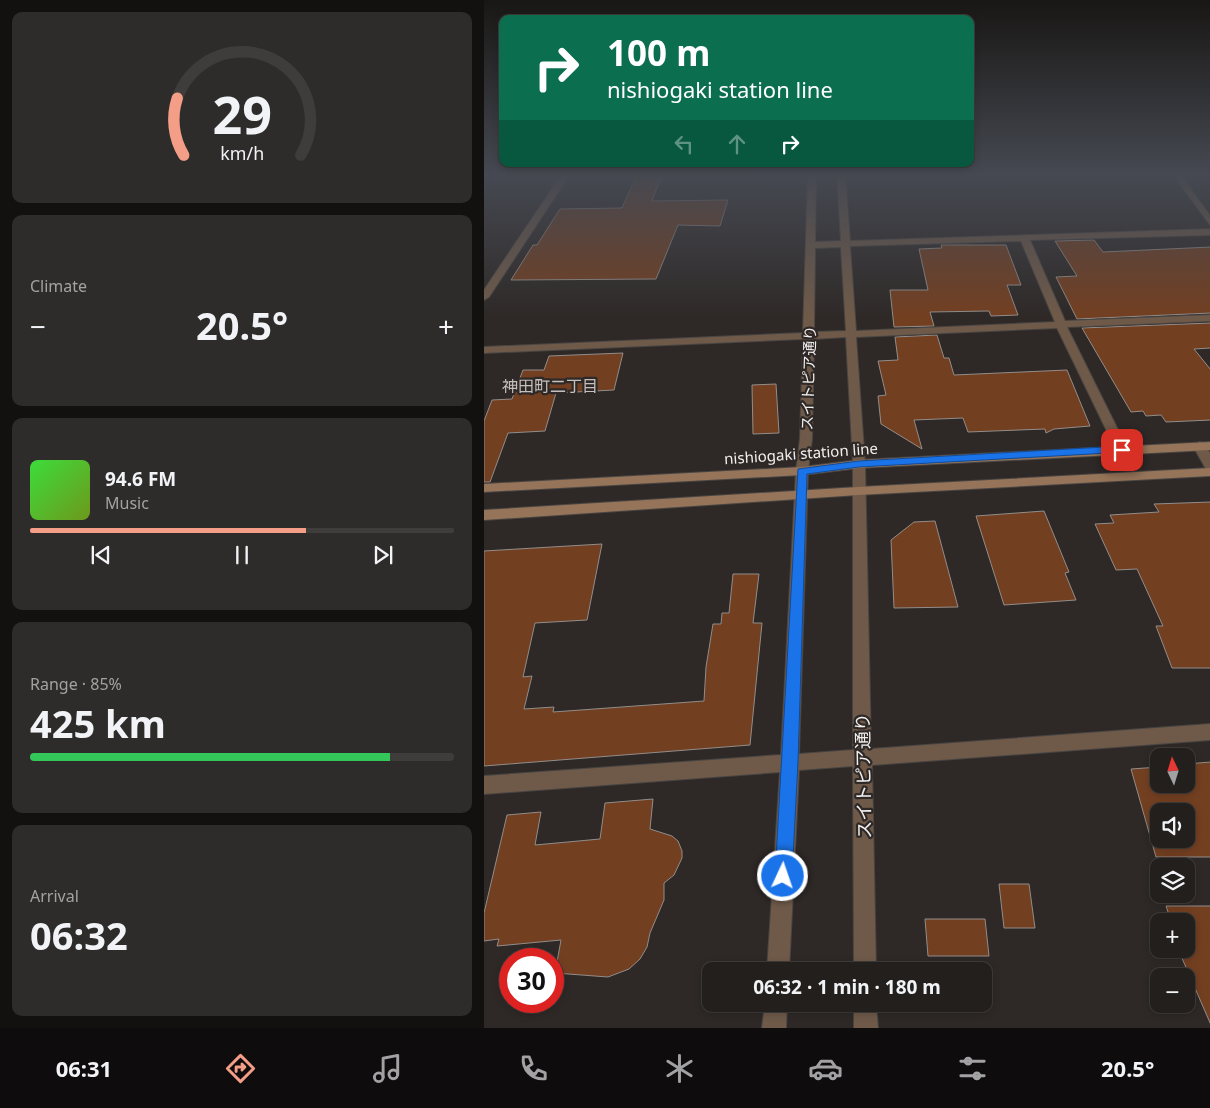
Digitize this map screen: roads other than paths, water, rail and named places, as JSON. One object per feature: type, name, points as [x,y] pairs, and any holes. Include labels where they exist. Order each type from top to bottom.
[{"type":"main road","name":"nishiogaki station line","points":[[484,488],[802,471],[859,464],[1204,446]]},
{"type":"main road","points":[[484,515],[858,491],[1210,472]]},
{"type":"street","points":[[484,297],[534,222]]},
{"type":"street","name":"スイトピア通り","points":[[779,962],[790,762],[802,471],[806,439],[812,222]]},
{"type":"street","name":"スイトピア通り","points":[[844,222],[859,464],[865,962]]},
{"type":"street","points":[[812,246],[1210,232]]},
{"type":"street","points":[[1025,239],[1061,325],[1122,450]]},
{"type":"street","points":[[484,350],[1210,318]]},
{"type":"street","points":[[1204,446],[1210,466]]},
{"type":"street","points":[[484,784],[1210,732]]},
{"type":"street","points":[[774,1028],[775,1012]]},
{"type":"street","points":[[866,1012],[866,1028]]},
{"type":"district","name":"神田町二丁目","points":[[550,386]]}]
